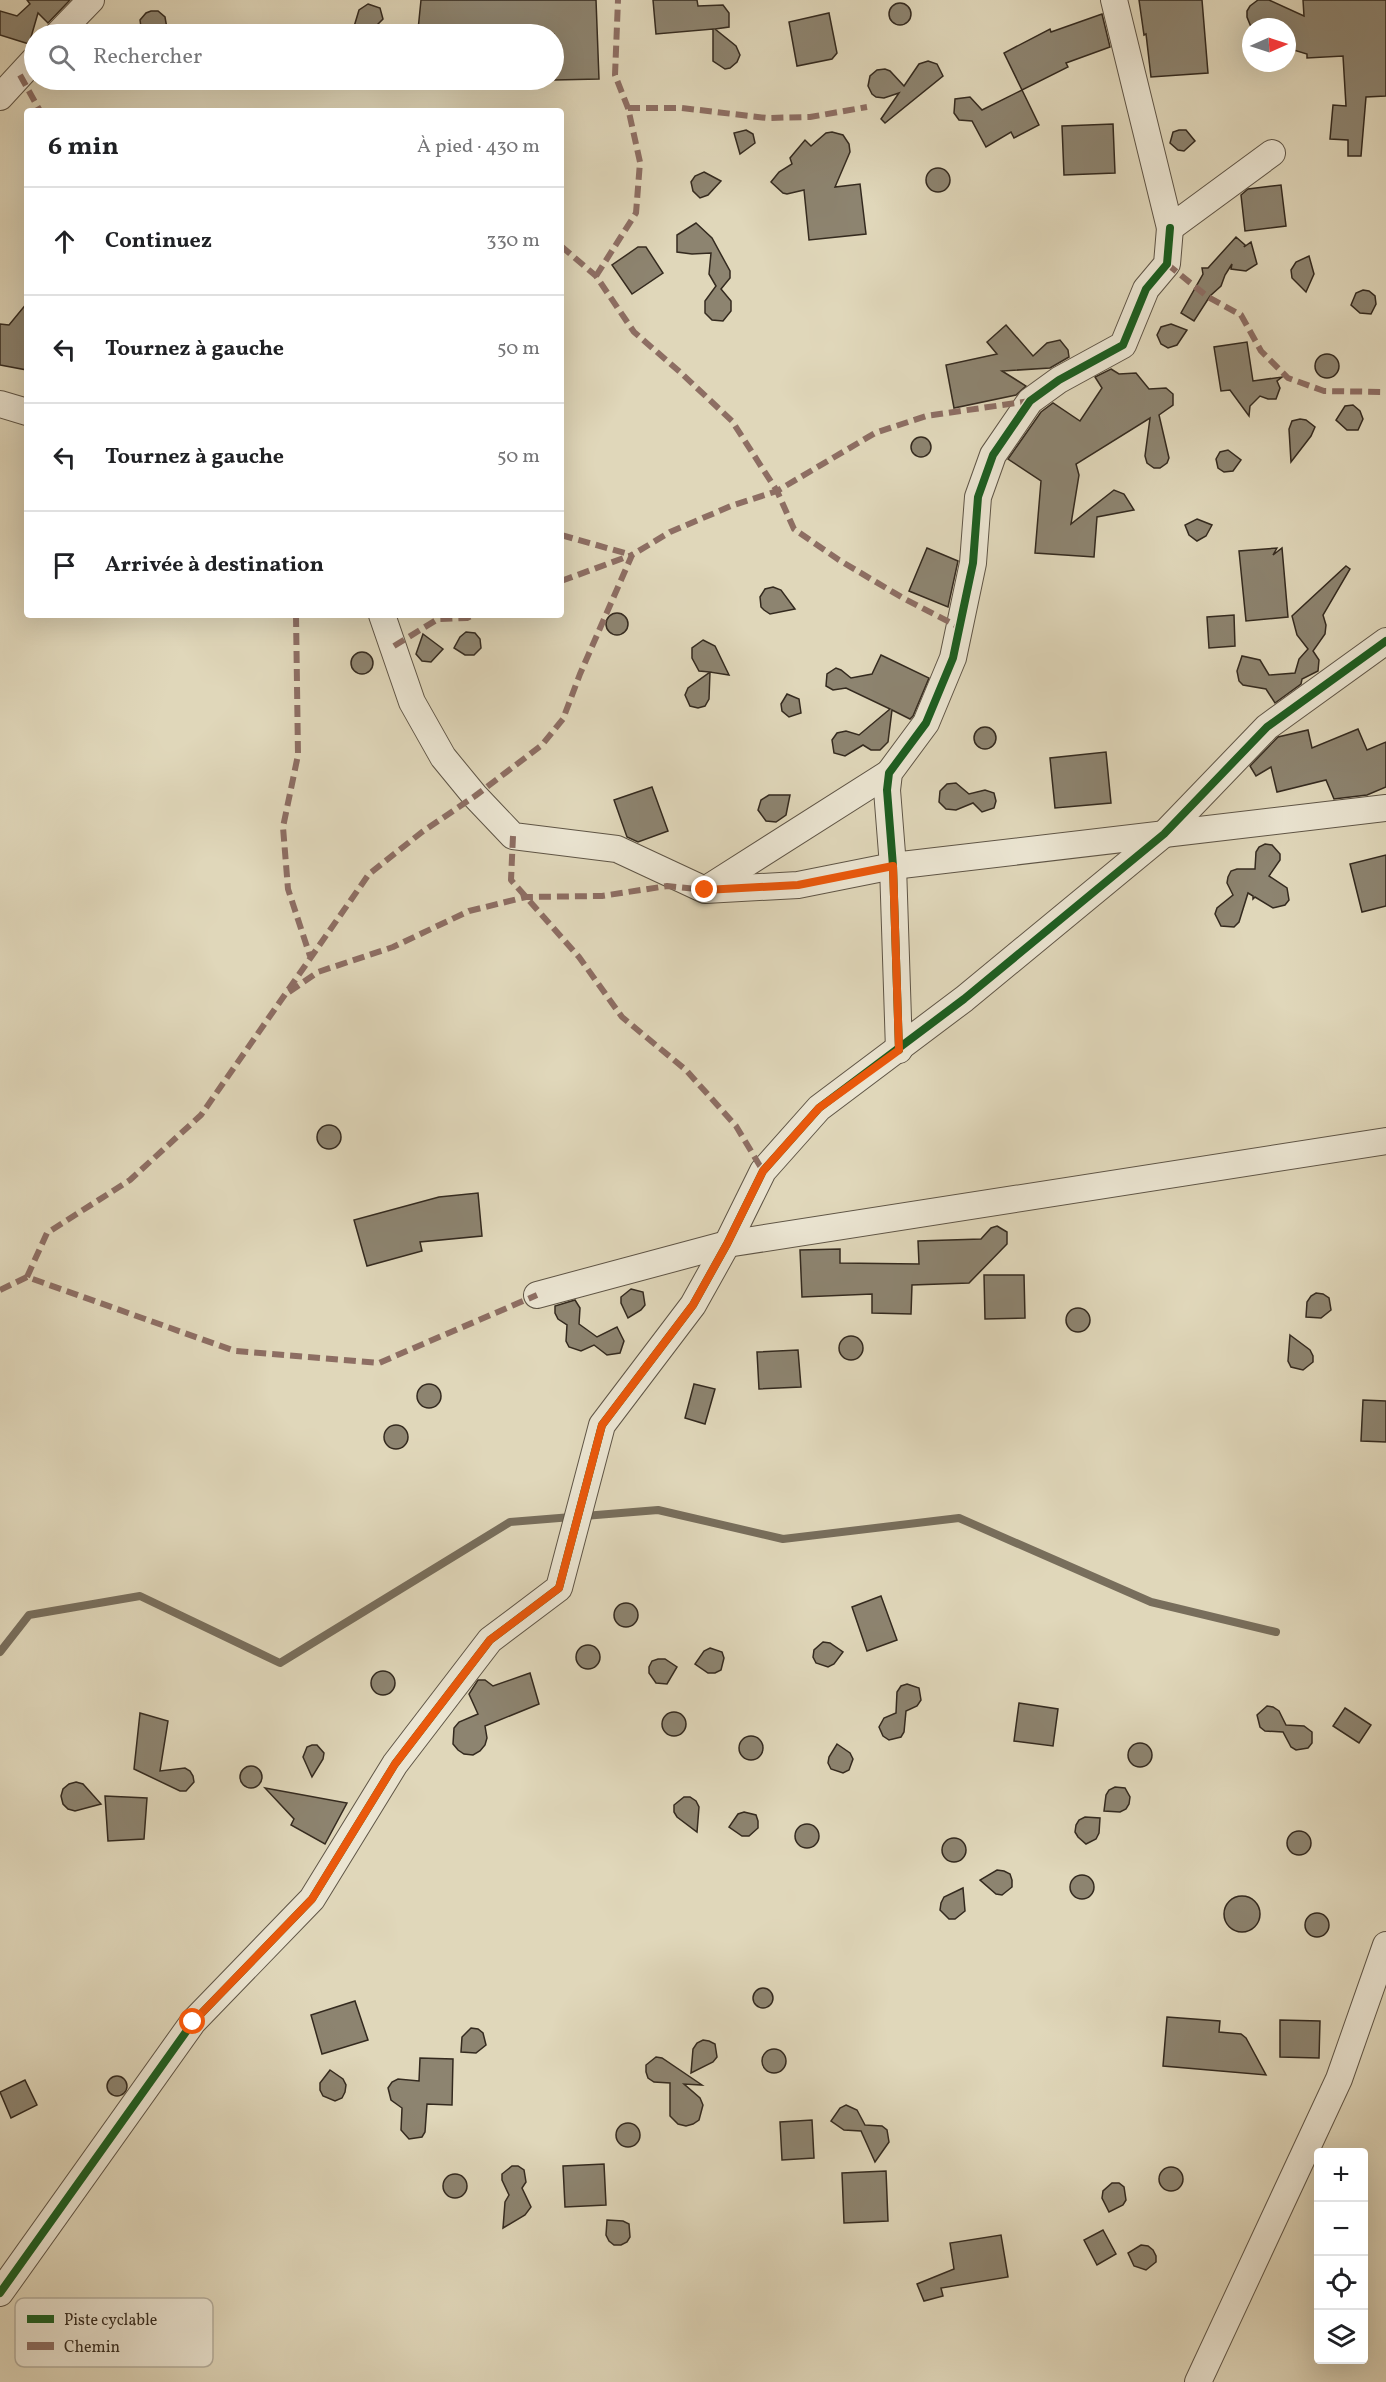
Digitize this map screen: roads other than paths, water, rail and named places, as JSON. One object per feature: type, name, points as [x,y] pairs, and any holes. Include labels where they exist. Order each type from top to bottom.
[{"type":"street","points":[[68,24],[91,0]]},
{"type":"street","points":[[705,890],[890,773],[926,723],[953,658],[973,563],[978,497],[993,455],[1030,401],[1059,380],[1123,345],[1146,289],[1167,264],[1170,228],[1114,0]]},
{"type":"street","points":[[0,97],[24,71]]},
{"type":"street","points":[[1170,228],[1272,153]]},
{"type":"street","points":[[0,404],[24,411]]},
{"type":"street","points":[[383,618],[412,702],[443,757],[475,796],[513,836],[617,849],[705,890],[798,885],[893,866],[1386,808]]},
{"type":"street","points":[[0,2293],[193,2022],[312,1899],[395,1764],[490,1640],[559,1588],[602,1425],[693,1305],[727,1244],[763,1171],[819,1108],[964,999],[1164,834],[1267,727],[1386,641]]},
{"type":"street","points":[[890,773],[887,790],[893,866],[899,1050]]},
{"type":"street","points":[[537,1295],[727,1244],[1386,1141]]},
{"type":"street","points":[[1198,2382],[1339,2079],[1386,1945]]},
{"type":"waterway","points":[[0,1652],[29,1615],[140,1596],[280,1663],[510,1522],[658,1510],[783,1539],[959,1518],[1151,1602],[1276,1632]]}]
